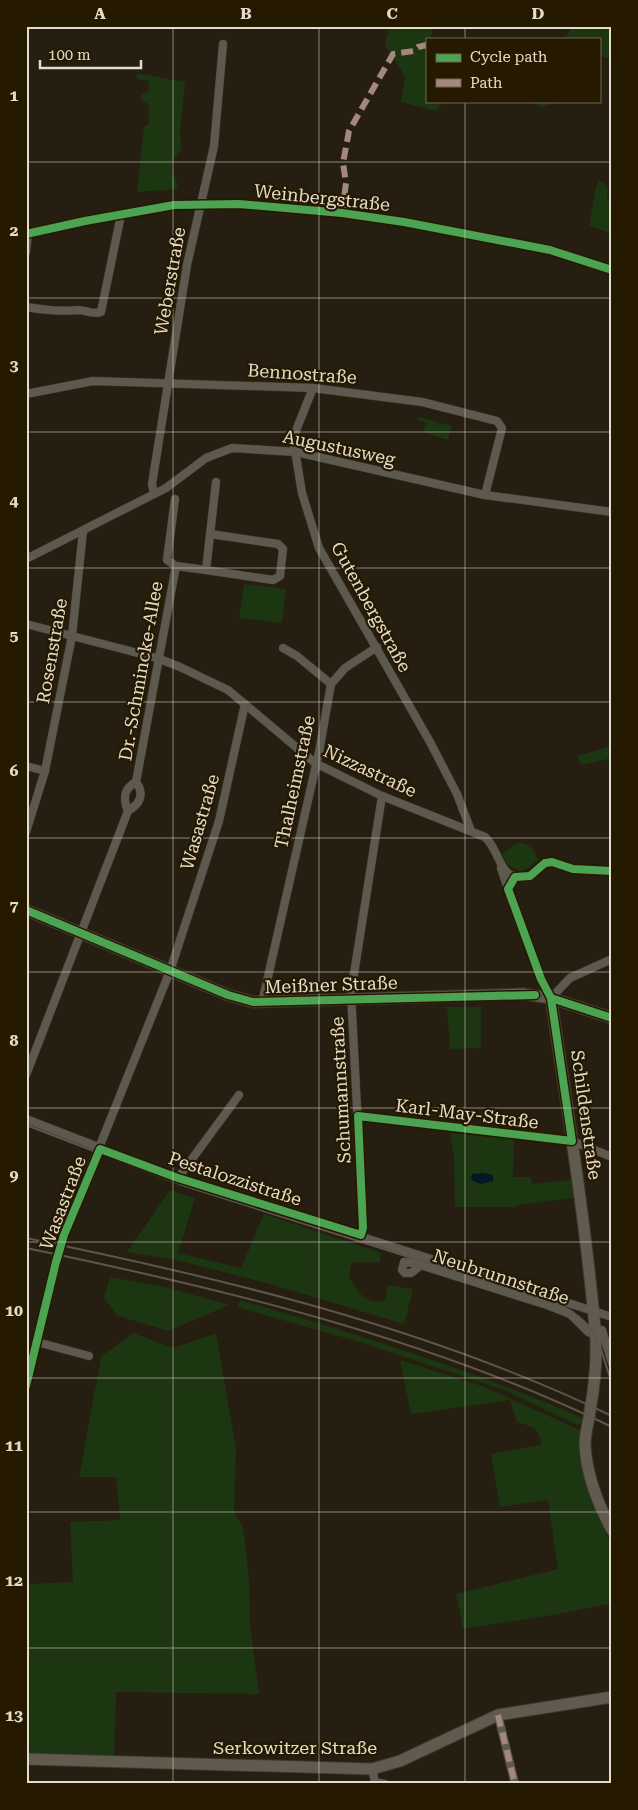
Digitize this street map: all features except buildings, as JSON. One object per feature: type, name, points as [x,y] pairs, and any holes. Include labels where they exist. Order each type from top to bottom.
[{"type":"street","name":"Weberstraße","points":[[154,494],[152,484],[167,382],[199,206],[214,146],[223,44]]},
{"type":"street","name":"Weinbergstraße","points":[[27,234],[174,205],[239,204],[369,216],[550,250],[612,270]]},
{"type":"street","points":[[26,307],[65,313],[78,310],[98,314],[101,312],[121,215]]},
{"type":"street","points":[[26,252],[27,234]]},
{"type":"street","name":"Bennostraße","points":[[26,394],[93,381],[167,382],[313,388],[422,402],[497,421],[502,428],[486,495]]},
{"type":"street","name":"Gutenbergstraße","points":[[313,388],[293,438],[302,493],[320,548],[377,647],[457,794],[472,831]]},
{"type":"street","name":"Augustusweg","points":[[26,559],[166,488],[206,458],[232,448],[296,452],[486,495],[612,512]]},
{"type":"street","points":[[206,570],[216,482]]},
{"type":"street","points":[[175,499],[167,560],[176,566],[273,580],[280,576],[283,549],[278,544],[210,534]]},
{"type":"street","name":"Rosenstraße","points":[[26,832],[45,771],[72,636],[83,531]]},
{"type":"street","name":"Dr.-Schmincke-Allee","points":[[128,812],[124,802],[124,793],[136,782],[157,658],[176,566]]},
{"type":"street","name":"Nizzastraße","points":[[26,624],[157,658],[228,690],[315,763],[382,796],[485,837],[495,848],[501,868]]},
{"type":"street","points":[[283,648],[298,656],[331,684],[345,668],[377,647]]},
{"type":"street","name":"Thalheimstraße","points":[[262,1003],[331,684]]},
{"type":"street","name":"Wasastraße","points":[[26,1386],[64,1235],[170,971],[219,821],[246,704]]},
{"type":"street","points":[[26,766],[45,771]]},
{"type":"street","name":"Dr.-Schmincke-Allee","points":[[26,1075],[128,812],[136,806],[141,798],[141,790],[136,782]]},
{"type":"street","name":"Schumannstraße","points":[[361,1235],[363,1228],[351,1000],[382,796]]},
{"type":"street","points":[[501,868],[515,877],[530,876],[540,866],[552,862],[572,868],[612,871]]},
{"type":"street","points":[[501,868],[541,979],[551,998],[570,978],[612,959]]},
{"type":"street","points":[[508,889],[515,877]]},
{"type":"street","name":"Meißner Straße","points":[[26,910],[228,995],[262,1003],[523,994],[551,998],[612,1018]]},
{"type":"street","name":"Schildenstraße","points":[[551,998],[572,1141],[596,1332],[596,1369],[585,1444],[593,1484],[603,1514],[612,1530]]},
{"type":"street","points":[[178,1178],[238,1095]]},
{"type":"street","name":"Karl-May-Straße","points":[[358,1116],[572,1141],[612,1157]]},
{"type":"street","name":"Pestalozzistraße","points":[[26,1119],[178,1178],[361,1235],[612,1317]]},
{"type":"street","name":"Neubrunnstraße","points":[[420,1266],[547,1304],[570,1314],[588,1332],[602,1330],[612,1363]]},
{"type":"street","points":[[579,1305],[591,1296]]},
{"type":"street","points":[[37,1342],[89,1356]]},
{"type":"street","name":"Serkowitzer Straße","points":[[26,1759],[372,1769],[400,1761],[498,1716],[612,1697]]},
{"type":"street","points":[[498,1716],[515,1784]]},
{"type":"street","points":[[372,1769],[374,1783],[385,1784]]},
{"type":"green space","points":[[390,26],[433,26],[431,38],[426,38],[426,102],[443,102],[436,111],[401,102],[405,76],[385,45]]},
{"type":"green space","points":[[572,26],[612,26],[612,59],[600,56],[600,38],[560,38],[566,37]]},
{"type":"green space","points":[[137,73],[185,82],[180,129],[181,151],[173,161],[172,166],[178,189],[137,192],[144,127],[149,124],[149,104],[142,102],[141,94],[149,91],[149,81],[136,79]]},
{"type":"green space","points":[[533,102],[561,102],[541,107]]},
{"type":"green space","points":[[599,181],[604,182],[608,189],[607,199],[612,202],[612,234],[589,226],[596,186]]},
{"type":"green space","points":[[418,417],[452,426],[448,440],[423,432],[426,423],[417,420]]},
{"type":"green space","points":[[244,584],[286,589],[282,623],[239,618]]},
{"type":"green space","points":[[612,746],[612,758],[581,765],[577,756]]},
{"type":"green space","points":[[518,842],[531,845],[538,860],[523,871],[510,866],[502,854]]},
{"type":"green space","points":[[447,1007],[481,1007],[481,1048],[450,1049]]},
{"type":"green space","points":[[450,1133],[514,1139],[513,1177],[530,1177],[533,1184],[571,1180],[574,1198],[518,1205],[517,1207],[455,1207],[454,1156]]},
{"type":"green space","points":[[170,1190],[195,1198],[178,1253],[241,1268],[264,1214],[381,1253],[380,1262],[352,1262],[349,1277],[363,1296],[373,1301],[385,1300],[388,1285],[413,1289],[404,1324],[270,1284],[176,1260],[127,1252]]},
{"type":"green space","points":[[110,1277],[166,1287],[229,1305],[168,1331],[118,1316],[104,1298]]},
{"type":"green space","points":[[240,1300],[328,1326],[457,1369],[543,1401],[585,1419],[584,1423],[577,1425],[504,1390],[363,1343],[237,1307]]},
{"type":"green space","points":[[133,1333],[173,1348],[215,1334],[217,1338],[236,1449],[234,1512],[242,1525],[245,1543],[249,1578],[250,1624],[259,1694],[116,1692],[114,1757],[34,1755],[30,1751],[27,1717],[30,1709],[26,1700],[26,1584],[73,1582],[70,1522],[120,1520],[116,1477],[79,1477],[101,1357]]},
{"type":"green space","points":[[400,1360],[482,1386],[580,1430],[579,1454],[584,1477],[595,1510],[612,1546],[612,1603],[552,1615],[463,1629],[456,1594],[558,1569],[548,1500],[500,1507],[491,1454],[541,1445],[540,1439],[535,1429],[517,1422],[510,1400],[411,1414]]},
{"type":"water","points":[[483,1173],[493,1175],[493,1181],[481,1184],[471,1180],[472,1174]]},
{"type":"tram line","points":[[26,909],[230,994],[254,1001],[523,993],[552,997],[612,1016]]},
{"type":"railway","points":[[26,1125],[185,1186],[560,1305],[573,1313],[591,1329],[600,1347],[612,1383]]},
{"type":"railway","points":[[26,1238],[251,1289],[398,1331],[471,1356],[542,1384],[612,1416]]},
{"type":"railway","points":[[26,1248],[250,1299],[398,1342],[471,1367],[542,1395],[612,1427]]},
{"type":"marked path","points":[[342,213],[346,183],[343,163],[349,131],[393,54],[414,51],[418,47],[426,45]]},
{"type":"marked path","points":[[498,1715],[515,1784]]},
{"type":"cycle path","points":[[26,234],[174,205],[239,204],[342,213],[404,222],[550,250],[612,270]]},
{"type":"cycle path","points":[[26,1386],[64,1235],[100,1149],[178,1178],[361,1235],[363,1228],[358,1116],[572,1141],[551,998],[541,979],[508,889],[515,877],[530,876],[545,863],[552,862],[573,869],[612,871]]},
{"type":"cycle path","points":[[26,910],[228,995],[253,1002],[535,995]]},
{"type":"cycle path","points":[[551,998],[612,1018]]}]
